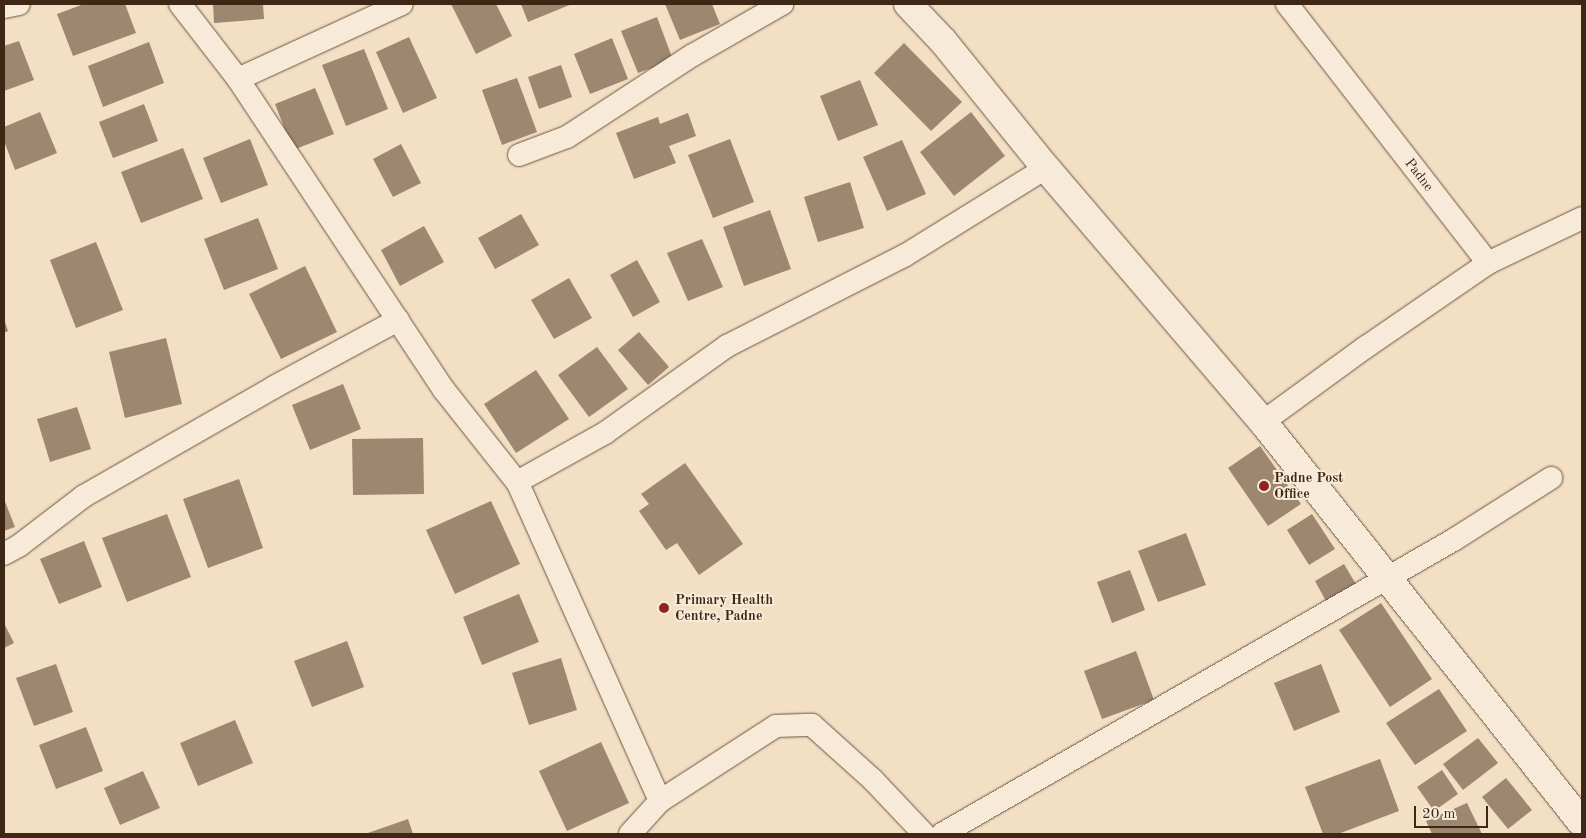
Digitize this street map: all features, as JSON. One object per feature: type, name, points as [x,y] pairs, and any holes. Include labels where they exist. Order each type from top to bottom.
[{"type":"main road","points":[[908,4],[943,41],[1046,168],[1264,422],[1582,823]]},
{"type":"street","points":[[4,8],[19,4]]},
{"type":"street","points":[[180,4],[238,79],[444,390],[516,482],[660,801]]},
{"type":"street","points":[[238,79],[402,4]]},
{"type":"street","points":[[519,155],[567,137],[686,60],[782,4]]},
{"type":"street","name":"Padne","points":[[1288,4],[1488,263]]},
{"type":"street","points":[[516,482],[605,433],[727,346],[904,256],[1046,168]]},
{"type":"street","points":[[1264,422],[1366,347],[1488,263],[1582,218]]},
{"type":"street","points":[[4,554],[20,546],[84,496],[274,387],[398,320]]},
{"type":"street","points":[[942,834],[1455,539],[1551,478]]},
{"type":"street","points":[[630,834],[660,801],[776,726],[812,725],[873,780],[924,834]]},
{"type":"building","points":[[84,4],[125,4],[136,33],[73,56],[57,14]]},
{"type":"building","points":[[213,4],[263,4],[264,19],[214,23]]},
{"type":"building","points":[[451,4],[496,4],[512,36],[476,54]]},
{"type":"building","points":[[521,4],[572,4],[528,22]]},
{"type":"building","points":[[665,4],[712,4],[720,24],[680,40]]},
{"type":"building","points":[[657,17],[673,60],[638,73],[621,31]]},
{"type":"building","points":[[409,37],[437,98],[403,113],[376,52]]},
{"type":"building","points":[[612,38],[628,79],[590,94],[574,54]]},
{"type":"building","points":[[19,41],[34,80],[4,91],[4,46]]},
{"type":"building","points":[[149,42],[164,83],[103,107],[88,66]]},
{"type":"building","points":[[904,43],[962,102],[931,131],[874,73]]},
{"type":"building","points":[[364,49],[388,109],[346,126],[322,65]]},
{"type":"building","points":[[561,65],[572,97],[539,109],[528,77]]},
{"type":"building","points":[[517,78],[537,132],[502,145],[482,90]]},
{"type":"building","points":[[860,80],[878,125],[838,141],[820,96]]},
{"type":"building","points":[[315,88],[334,134],[293,150],[275,104]]},
{"type":"building","points":[[144,104],[158,141],[113,158],[99,122]]},
{"type":"building","points":[[40,112],[57,153],[15,170],[4,141],[4,127]]},
{"type":"building","points":[[971,112],[1005,156],[954,196],[920,152]]},
{"type":"building","points":[[688,113],[696,136],[669,146],[676,163],[634,179],[616,133],[658,117],[660,124]]},
{"type":"building","points":[[250,139],[268,185],[221,203],[203,158]]},
{"type":"building","points":[[730,139],[754,202],[713,218],[688,155]]},
{"type":"building","points":[[902,140],[926,194],[887,211],[863,157]]},
{"type":"building","points":[[401,144],[421,183],[393,197],[373,159]]},
{"type":"building","points":[[183,148],[203,199],[141,223],[121,172]]},
{"type":"building","points":[[850,182],[864,228],[818,242],[804,197]]},
{"type":"building","points":[[770,210],[791,269],[744,286],[723,227]]},
{"type":"building","points":[[521,214],[539,245],[495,269],[478,238]]},
{"type":"building","points":[[258,218],[278,269],[224,290],[204,239]]},
{"type":"building","points":[[424,226],[444,262],[400,286],[381,250]]},
{"type":"building","points":[[702,239],[723,287],[688,301],[667,253]]},
{"type":"building","points":[[96,242],[123,310],[76,328],[50,260]]},
{"type":"building","points":[[637,260],[660,302],[633,317],[610,275]]},
{"type":"building","points":[[305,266],[337,332],[281,359],[249,294]]},
{"type":"building","points":[[569,278],[592,318],[554,339],[531,300]]},
{"type":"building","points":[[4,319],[8,331],[4,333]]},
{"type":"building","points":[[639,332],[669,367],[648,385],[618,350]]},
{"type":"building","points":[[166,338],[182,404],[125,418],[109,352]]},
{"type":"building","points":[[597,347],[628,389],[589,417],[558,375]]},
{"type":"building","points":[[536,370],[569,419],[516,453],[484,404]]},
{"type":"building","points":[[343,384],[361,429],[310,450],[292,405]]},
{"type":"building","points":[[77,407],[91,449],[50,462],[37,419]]},
{"type":"building","points":[[423,438],[424,494],[353,495],[352,439]]},
{"type":"building","name":"Padne Post Office","points":[[1260,446],[1301,504],[1268,526],[1228,468]]},
{"type":"building","points":[[685,463],[743,544],[699,575],[677,543],[666,550],[639,511],[649,504],[641,494]]},
{"type":"building","points":[[239,479],[263,548],[208,568],[183,499]]},
{"type":"building","points":[[4,499],[15,527],[4,531]]},
{"type":"building","points":[[491,501],[520,564],[455,594],[426,530]]},
{"type":"building","points":[[167,514],[191,577],[127,602],[102,538]]},
{"type":"building","points":[[1312,514],[1335,549],[1309,565],[1287,530]]},
{"type":"building","points":[[1186,533],[1206,585],[1158,602],[1138,551]]},
{"type":"building","points":[[84,541],[102,587],[59,604],[40,559]]},
{"type":"building","points":[[1344,564],[1357,586],[1327,603],[1315,581]]},
{"type":"building","points":[[1130,570],[1145,610],[1112,623],[1097,582]]},
{"type":"building","points":[[519,594],[539,642],[482,665],[463,617]]},
{"type":"building","points":[[1381,603],[1432,679],[1390,707],[1339,630]]},
{"type":"building","points":[[4,623],[14,643],[4,648]]},
{"type":"building","points":[[347,641],[364,687],[312,707],[294,661]]},
{"type":"building","points":[[1136,651],[1154,700],[1102,719],[1084,671]]},
{"type":"building","points":[[561,658],[577,710],[529,725],[512,673]]},
{"type":"building","points":[[56,664],[73,712],[34,726],[16,678]]},
{"type":"building","points":[[1321,664],[1340,712],[1294,731],[1274,683]]},
{"type":"building","points":[[1439,689],[1467,731],[1415,765],[1386,723]]},
{"type":"building","points":[[235,720],[253,763],[198,786],[180,743]]},
{"type":"building","points":[[86,727],[103,771],[56,789],[39,745]]},
{"type":"building","points":[[1478,738],[1498,763],[1463,790],[1443,764]]},
{"type":"building","points":[[601,742],[629,803],[567,831],[539,771]]},
{"type":"building","points":[[1380,759],[1399,811],[1338,834],[1323,834],[1305,787]]},
{"type":"building","points":[[1442,770],[1458,794],[1434,811],[1417,787]]},
{"type":"building","points":[[143,771],[160,808],[120,825],[104,788]]},
{"type":"building","points":[[1506,778],[1532,810],[1508,829],[1482,797]]},
{"type":"building","points":[[1467,803],[1482,834],[1432,834],[1426,821]]},
{"type":"building","points":[[408,819],[413,834],[365,834]]},
{"type":"place","name":"Padne Post Office","points":[[1264,486]]},
{"type":"place","name":"Primary Health Centre, Padne","points":[[664,608]]}]
